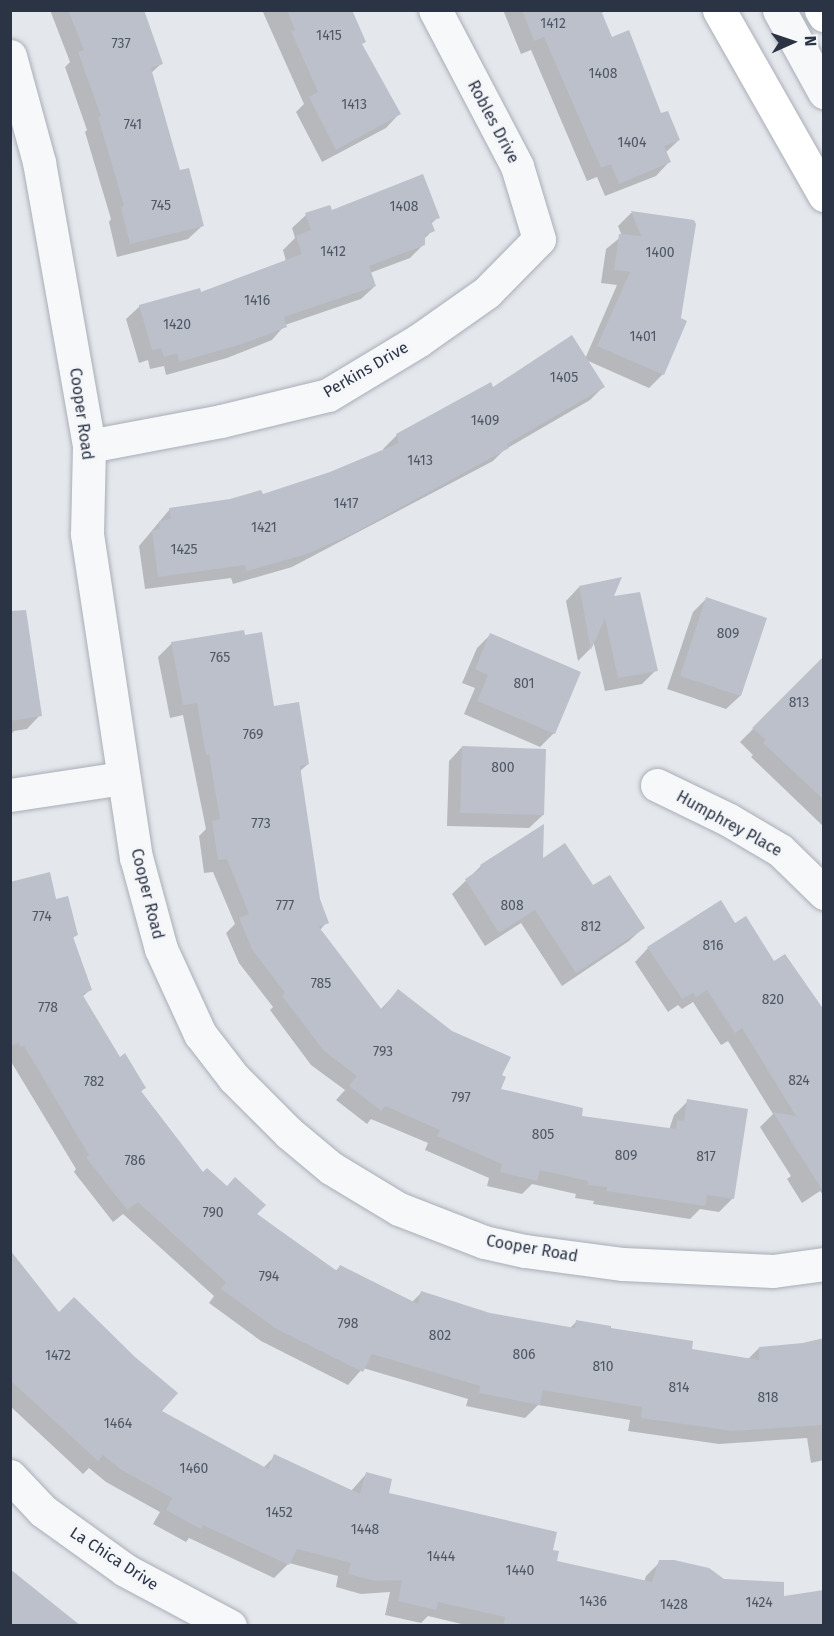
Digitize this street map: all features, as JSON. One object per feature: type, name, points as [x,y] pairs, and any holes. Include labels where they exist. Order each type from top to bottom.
[{"type":"main road","points":[[719,10],[824,195]]},
{"type":"main road","points":[[821,10],[824,15]]},
{"type":"street","name":"Robles Drive","points":[[435,10],[517,166],[539,239]]},
{"type":"street","points":[[779,10],[824,92]]},
{"type":"street","name":"Cooper Road","points":[[10,56],[39,162],[89,446],[87,534],[122,778],[136,857],[161,949],[200,1034],[234,1078],[289,1132],[331,1168],[399,1209],[484,1242],[525,1251],[623,1264],[773,1271],[824,1264]]},
{"type":"street","name":"Perkins Drive","points":[[89,446],[221,421],[328,395],[419,340],[487,292],[539,239]]},
{"type":"street","points":[[10,795],[122,778]]},
{"type":"street","name":"Humphrey Place","points":[[657,785],[729,820],[780,850],[824,893]]},
{"type":"street","name":"La Chica Drive","points":[[10,1476],[43,1511],[124,1570],[230,1626]]},
{"type":"building","points":[[68,10],[144,10],[163,64],[151,68],[180,170],[189,168],[204,226],[130,244],[121,207],[124,206],[98,117],[101,116],[78,52],[84,50]]},
{"type":"building","points":[[287,10],[352,10],[366,42],[362,44],[401,114],[336,150],[309,97],[318,92],[291,31],[295,30]]},
{"type":"building","points":[[522,10],[606,10],[602,13],[612,37],[629,30],[661,113],[668,111],[680,140],[664,146],[671,162],[619,184],[611,164],[601,168],[544,37],[534,41]]},
{"type":"building","points":[[423,174],[440,218],[431,221],[435,231],[425,235],[425,245],[369,266],[376,286],[284,317],[287,327],[242,344],[179,362],[177,353],[164,357],[161,348],[152,350],[139,305],[200,288],[201,292],[302,254],[296,236],[311,230],[305,213],[330,205],[332,210]]},
{"type":"building","points":[[631,211],[694,220],[696,224],[681,318],[687,321],[664,375],[597,346],[630,272],[614,270],[619,234],[641,236]]},
{"type":"building","points":[[572,335],[605,387],[507,444],[509,448],[352,534],[307,554],[247,571],[245,565],[158,577],[152,531],[160,529],[159,521],[171,519],[169,508],[230,499],[261,490],[263,494],[330,472],[399,443],[396,434],[491,382],[493,387]]},
{"type":"building","points":[[622,577],[614,596],[640,592],[658,671],[618,678],[605,618],[591,650],[579,586]]},
{"type":"building","points":[[706,597],[767,618],[741,696],[680,676]]},
{"type":"building","points":[[26,610],[42,716],[10,721],[10,611]]},
{"type":"building","points":[[244,630],[245,635],[262,632],[274,706],[299,702],[309,764],[300,766],[320,899],[329,923],[319,927],[382,1010],[398,989],[452,1031],[511,1057],[502,1075],[506,1077],[501,1089],[583,1108],[582,1116],[676,1129],[677,1120],[684,1121],[687,1099],[748,1109],[734,1199],[707,1195],[705,1206],[606,1191],[607,1187],[588,1185],[588,1181],[540,1170],[537,1181],[500,1172],[502,1164],[437,1136],[440,1130],[385,1106],[381,1111],[349,1086],[357,1076],[324,1051],[282,996],[285,993],[252,949],[239,918],[249,914],[227,859],[218,860],[212,821],[220,819],[209,755],[206,755],[197,703],[183,705],[171,642]]},
{"type":"building","points":[[490,633],[581,672],[555,734],[477,701],[488,675],[475,669]]},
{"type":"building","points":[[824,656],[824,800],[763,743],[766,740],[752,728]]},
{"type":"building","points":[[462,746],[546,749],[544,815],[460,813]]},
{"type":"building","points":[[544,824],[543,858],[565,843],[593,885],[610,875],[645,928],[576,973],[535,910],[499,933],[465,879],[482,868],[480,865]]},
{"type":"building","points":[[50,872],[56,899],[68,896],[78,935],[73,937],[92,990],[82,994],[120,1057],[125,1053],[146,1088],[141,1091],[203,1172],[207,1168],[227,1186],[235,1177],[266,1205],[257,1214],[337,1271],[340,1265],[418,1304],[421,1291],[490,1313],[575,1328],[576,1320],[611,1326],[611,1328],[693,1341],[692,1349],[759,1360],[759,1347],[803,1343],[824,1338],[824,1425],[733,1431],[641,1418],[642,1407],[543,1390],[540,1405],[479,1393],[480,1386],[372,1354],[363,1372],[275,1328],[221,1289],[226,1282],[138,1202],[127,1210],[86,1157],[89,1155],[24,1046],[20,1047],[19,1043],[10,1046],[10,882]]},
{"type":"building","points":[[721,900],[735,923],[746,916],[774,961],[785,954],[824,1010],[824,1193],[773,1112],[796,1116],[742,1028],[735,1033],[707,990],[696,997],[693,993],[682,999],[647,947]]},
{"type":"building","points":[[10,1250],[59,1312],[74,1297],[135,1357],[178,1393],[162,1411],[268,1469],[274,1454],[360,1494],[366,1472],[392,1479],[389,1493],[557,1532],[553,1550],[559,1551],[557,1561],[652,1582],[659,1560],[674,1560],[709,1568],[724,1579],[784,1582],[784,1596],[824,1590],[824,1626],[503,1626],[505,1617],[438,1602],[436,1610],[398,1601],[402,1580],[376,1581],[348,1574],[351,1563],[297,1549],[289,1565],[203,1525],[201,1529],[166,1510],[172,1498],[120,1469],[103,1455],[98,1461],[10,1380]]},
{"type":"building","points":[[10,1569],[81,1626],[10,1626]]}]
